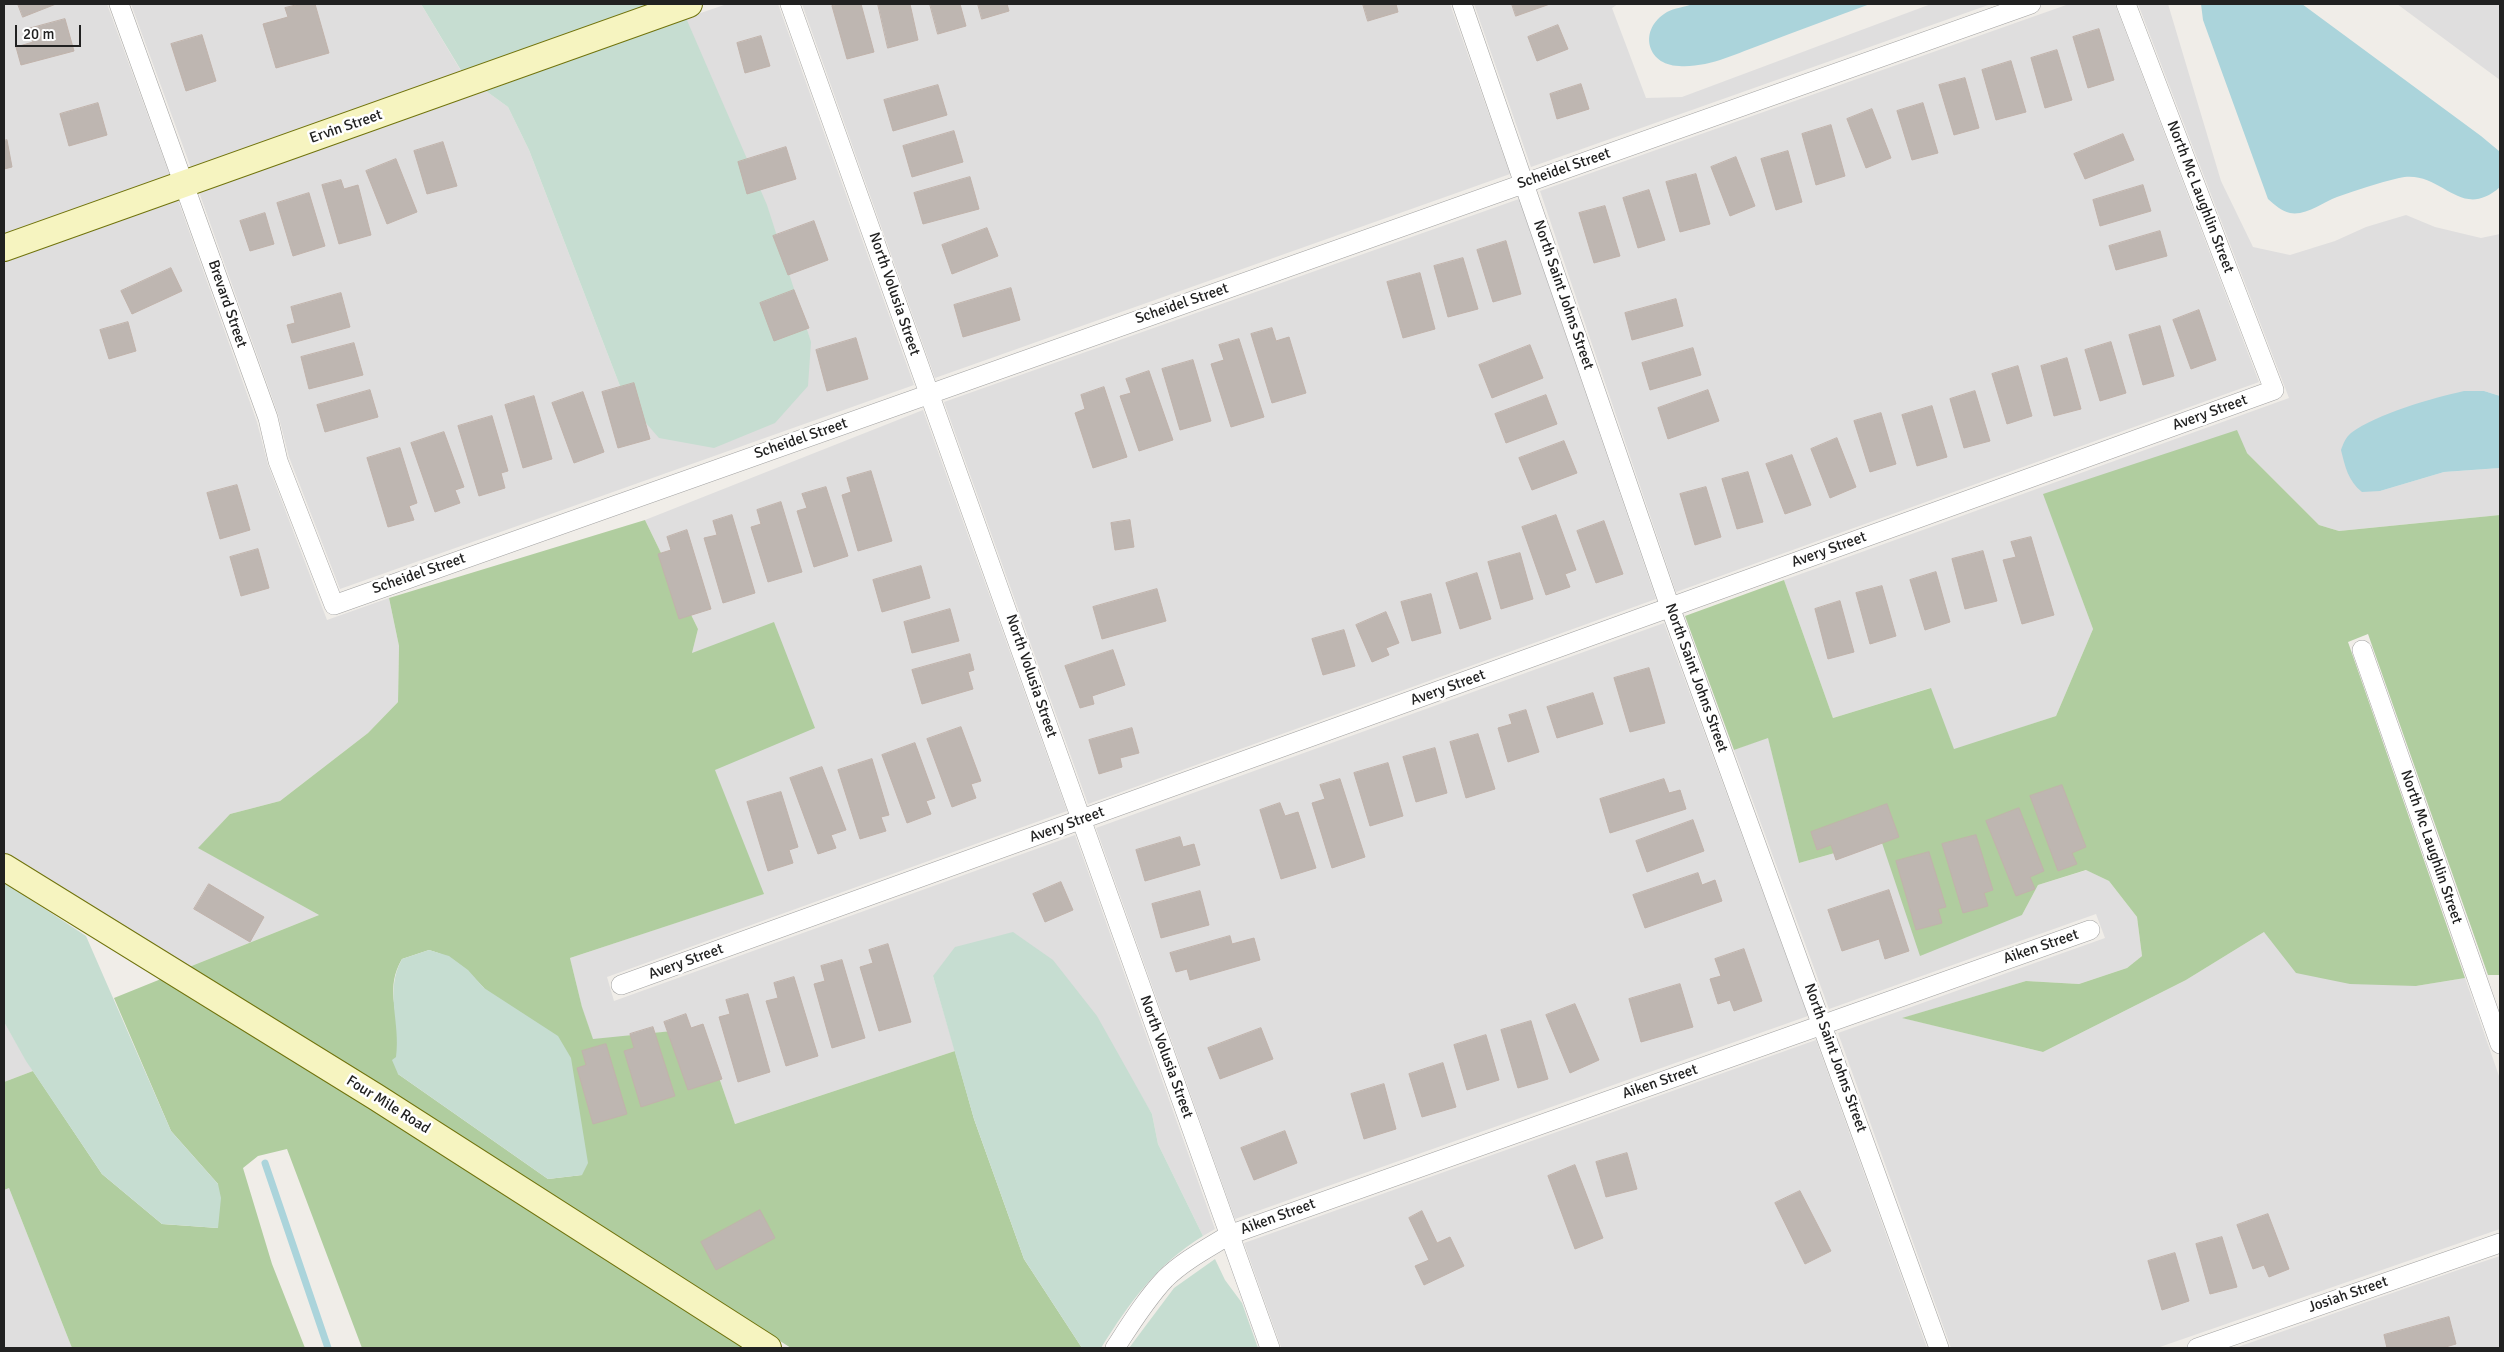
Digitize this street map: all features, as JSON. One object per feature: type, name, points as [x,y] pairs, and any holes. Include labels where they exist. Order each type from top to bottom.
[{"type":"main road","name":"Ervin Street","points":[[4,248],[689,4]]},
{"type":"main road","name":"Four Mile Road","points":[[4,868],[385,1103],[768,1348]]},
{"type":"street","name":"Brevard Street","points":[[119,4],[268,418],[278,461],[334,604]]},
{"type":"street","name":"North Volusia Street","points":[[790,4],[1270,1348]]},
{"type":"street","name":"North Saint Johns Street","points":[[1462,4],[1670,608],[1823,1024],[1939,1348]]},
{"type":"street","name":"Scheidel Street","points":[[334,604],[2031,4]]},
{"type":"street","name":"North Mc Laughlin Street","points":[[2126,4],[2274,390]]},
{"type":"street","name":"Avery Street","points":[[621,985],[2274,390]]},
{"type":"street","name":"North Mc Laughlin Street","points":[[2362,650],[2500,1044]]},
{"type":"street","name":"Aiken Street","points":[[1115,1348],[1130,1325],[1166,1279],[1192,1258],[1229,1235],[2090,930]]},
{"type":"street","name":"Josiah Street","points":[[2196,1348],[2500,1243]]},
{"type":"shaded area","points":[[4,4],[107,4],[170,176],[4,235]]},
{"type":"shaded area","points":[[131,4],[421,4],[461,71],[191,168]]},
{"type":"shaded area","points":[[727,4],[778,4],[914,385],[340,589],[289,457],[278,414],[199,192],[486,91],[508,107],[529,150],[625,399],[686,18]]},
{"type":"shaded area","points":[[802,4],[1450,4],[1510,174],[935,378]]},
{"type":"shaded area","points":[[1474,4],[1618,4],[1612,8],[1646,98],[1682,97],[1931,4],[1991,4],[1531,167]]},
{"type":"shaded area","points":[[2069,4],[2115,4],[2259,382],[1676,592],[1540,191]]},
{"type":"shaded area","points":[[2138,4],[2168,4],[2221,181],[2253,247],[2290,255],[2335,241],[2366,227],[2406,215],[2435,227],[2481,238],[2500,234],[2500,396],[2484,391],[2380,491],[2444,472],[2500,468],[2500,515],[2339,531],[2319,525],[2247,453],[2044,494],[2093,629],[2056,716],[1954,750],[1930,688],[1833,718],[1784,580],[2289,398]]},
{"type":"shaded area","points":[[2397,4],[2500,4],[2500,80]]},
{"type":"shaded area","points":[[1519,199],[1656,599],[1088,804],[944,402]]},
{"type":"shaded area","points":[[178,200],[257,422],[268,465],[327,620],[389,598],[399,646],[398,702],[368,733],[280,801],[230,814],[199,848],[319,915],[189,967],[4,853],[4,262]]},
{"type":"shaded area","points":[[923,410],[1067,811],[607,977],[614,1001],[1075,835],[1215,1229],[1203,1236],[1158,1144],[1152,1114],[1124,1067],[933,976],[955,1051],[735,1124],[702,1028],[593,1040],[582,1008],[570,958],[763,894],[714,769],[692,653],[698,629],[645,520]]},
{"type":"shaded area","points":[[1664,623],[1808,1016],[1235,1219],[1096,828]]},
{"type":"shaded area","points":[[1768,737],[1799,863],[1881,840],[2022,915],[2038,885],[2087,870],[2109,881],[2137,917],[2142,956],[2127,968],[2079,984],[2026,981],[1903,1018],[2043,1052],[2186,980],[2264,932],[2416,986],[2465,978],[2500,1079],[2500,1229],[2157,1348],[1951,1348],[1838,1033],[2105,938],[2096,914],[1829,1009],[1734,750]]},
{"type":"shaded area","points":[[4,1022],[33,1071],[4,1082]]},
{"type":"shaded area","points":[[1816,1040],[1927,1348],[1281,1347],[1244,1243]]},
{"type":"shaded area","points":[[9,1188],[72,1348],[4,1348],[4,1190]]},
{"type":"shaded area","points":[[2500,1256],[2500,1348],[2235,1348],[2461,1269]]},
{"type":"green space","points":[[421,4],[650,4],[462,72]]},
{"type":"green space","points":[[686,18],[767,205],[811,342],[808,386],[775,423],[714,448],[659,438],[625,399],[529,150],[508,107],[486,91]]},
{"type":"green space","points":[[2237,430],[2247,453],[2319,525],[2339,531],[2500,515],[2500,975],[2488,975],[2368,634],[2348,642],[2465,978],[2416,986],[2350,984],[2296,973],[2264,932],[2186,980],[2043,1052],[1902,1018],[2026,981],[2079,984],[2127,968],[2142,956],[2137,917],[2109,881],[2086,870],[2038,885],[2022,915],[1920,956],[1881,840],[1799,863],[1768,738],[1734,750],[1685,616],[1784,580],[1833,718],[1931,688],[1954,749],[2056,716],[2093,629],[2043,494]]},
{"type":"green space","points":[[645,520],[698,629],[692,653],[774,622],[815,728],[715,770],[764,894],[570,958],[582,1007],[593,1039],[702,1028],[735,1124],[955,1051],[974,1119],[1024,1259],[1082,1348],[791,1348],[381,1086],[189,967],[319,915],[198,848],[230,814],[280,801],[368,733],[398,702],[399,646],[389,598]],"holes":[[[429,950],[446,956],[460,964],[484,988],[582,1175],[548,1179],[398,1074],[394,980],[402,959]]]},
{"type":"green space","points":[[4,882],[86,936],[171,1131],[218,1184],[221,1198],[218,1228],[162,1224],[102,1174],[26,1061],[4,1022]]},
{"type":"green space","points":[[1013,932],[1053,960],[1097,1016],[1152,1114],[1158,1144],[1203,1236],[1171,1259],[1145,1286],[1101,1348],[1082,1348],[1024,1259],[974,1119],[933,976],[955,947]]},
{"type":"green space","points":[[429,950],[449,956],[468,970],[484,988],[558,1036],[571,1058],[588,1163],[582,1175],[548,1179],[398,1074],[392,1060],[396,1057],[397,1044],[394,983],[397,971],[402,959]]},
{"type":"green space","points":[[161,979],[372,1108],[747,1348],[362,1348],[287,1149],[258,1156],[243,1168],[272,1264],[305,1348],[72,1348],[9,1188],[4,1190],[4,1082],[33,1071],[102,1174],[162,1224],[218,1228],[218,1184],[171,1131],[114,998]]},
{"type":"green space","points":[[1215,1259],[1225,1280],[1242,1303],[1258,1348],[1129,1348],[1174,1288]]},
{"type":"water","points":[[1693,4],[1870,4],[1701,65],[1679,66],[1659,60],[1653,53],[1650,45],[1649,36],[1652,27],[1667,12]]},
{"type":"water","points":[[2201,4],[2302,4],[2499,151],[2500,187],[2486,197],[2473,199],[2461,197],[2427,180],[2414,177],[2399,178],[2337,197],[2302,212],[2290,213],[2281,209],[2268,199],[2203,20]]},
{"type":"water","points":[[2464,391],[2484,391],[2500,396],[2500,468],[2444,472],[2380,491],[2362,492],[2357,488],[2348,473],[2341,450],[2351,433],[2375,419],[2390,413],[2421,402]]},
{"type":"building","points":[[18,4],[56,4],[23,17]]},
{"type":"building","points":[[300,4],[315,4],[329,53],[276,68],[263,24],[288,17],[285,8]]},
{"type":"building","points":[[839,4],[861,4],[874,52],[847,59],[832,6]]},
{"type":"building","points":[[878,4],[910,4],[918,40],[888,48]]},
{"type":"building","points":[[930,4],[960,4],[966,26],[938,34]]},
{"type":"building","points":[[978,4],[1007,4],[1009,11],[982,19]]},
{"type":"building","points":[[1363,4],[1396,4],[1398,12],[1368,21]]},
{"type":"building","points":[[1512,4],[1550,4],[1516,16]]},
{"type":"building","points":[[65,19],[74,51],[21,65],[16,47],[33,42],[28,29]]},
{"type":"building","points":[[1558,25],[1568,49],[1537,61],[1528,37]]},
{"type":"building","points":[[2099,29],[2114,80],[2088,88],[2073,37]]},
{"type":"building","points":[[202,35],[216,81],[186,91],[171,44]]},
{"type":"building","points":[[761,36],[770,66],[745,73],[737,43]]},
{"type":"building","points":[[2057,50],[2072,100],[2045,108],[2031,58]]},
{"type":"building","points":[[2011,61],[2026,112],[1996,120],[1982,70]]},
{"type":"building","points":[[1965,78],[1979,128],[1954,135],[1939,85]]},
{"type":"building","points":[[1581,84],[1589,109],[1557,119],[1550,94]]},
{"type":"building","points":[[938,85],[947,115],[893,131],[884,100]]},
{"type":"building","points":[[98,103],[107,135],[69,146],[60,114]]},
{"type":"building","points":[[1923,103],[1938,153],[1912,160],[1897,111]]},
{"type":"building","points":[[1872,109],[1891,158],[1866,168],[1847,119]]},
{"type":"building","points":[[1831,125],[1845,176],[1816,185],[1802,134]]},
{"type":"building","points":[[954,131],[963,162],[912,177],[903,146]]},
{"type":"building","points":[[2123,134],[2134,160],[2085,179],[2074,154]]},
{"type":"building","points":[[7,140],[12,167],[4,169],[4,141]]},
{"type":"building","points":[[443,142],[457,186],[427,194],[414,151]]},
{"type":"building","points":[[786,147],[796,179],[747,194],[738,162]]},
{"type":"building","points":[[1788,151],[1802,202],[1776,210],[1761,159]]},
{"type":"building","points":[[1736,157],[1755,206],[1730,216],[1711,167]]},
{"type":"building","points":[[396,159],[417,212],[387,224],[366,171]]},
{"type":"building","points":[[1696,174],[1710,224],[1680,232],[1666,182]]},
{"type":"building","points":[[970,177],[979,209],[923,224],[914,193]]},
{"type":"building","points":[[341,180],[344,189],[358,185],[371,235],[339,244],[322,185]]},
{"type":"building","points":[[2143,185],[2151,211],[2100,226],[2093,200]]},
{"type":"building","points":[[1649,190],[1665,240],[1638,248],[1623,198]]},
{"type":"building","points":[[309,193],[325,246],[293,256],[277,203]]},
{"type":"building","points":[[1605,206],[1620,256],[1594,263],[1579,213]]},
{"type":"building","points":[[265,213],[274,244],[250,251],[240,221]]},
{"type":"building","points":[[814,221],[828,260],[788,275],[773,236]]},
{"type":"building","points":[[987,228],[998,256],[952,274],[942,245]]},
{"type":"building","points":[[2160,231],[2167,256],[2116,270],[2109,246]]},
{"type":"building","points":[[1506,241],[1521,294],[1493,302],[1477,250]]},
{"type":"building","points":[[1463,258],[1478,309],[1448,317],[1434,266]]},
{"type":"building","points":[[171,268],[182,291],[132,314],[121,291]]},
{"type":"building","points":[[1420,273],[1435,329],[1403,338],[1387,282]]},
{"type":"building","points":[[1011,288],[1020,320],[963,337],[954,305]]},
{"type":"building","points":[[794,290],[809,328],[774,341],[760,303]]},
{"type":"building","points":[[341,293],[350,327],[292,343],[287,325],[295,323],[291,307]]},
{"type":"building","points":[[1676,299],[1683,326],[1632,340],[1625,313]]},
{"type":"building","points":[[2199,310],[2216,360],[2191,369],[2173,320]]},
{"type":"building","points":[[128,322],[136,351],[109,359],[100,330]]},
{"type":"building","points":[[2160,326],[2174,376],[2143,385],[2129,335]]},
{"type":"building","points":[[1272,328],[1276,341],[1289,337],[1306,393],[1272,403],[1251,334]]},
{"type":"building","points":[[856,338],[868,379],[827,391],[816,350]]},
{"type":"building","points":[[1239,339],[1264,417],[1231,427],[1211,364],[1224,360],[1219,345]]},
{"type":"building","points":[[2111,342],[2126,393],[2100,401],[2085,350]]},
{"type":"building","points":[[354,343],[363,375],[309,389],[301,357]]},
{"type":"building","points":[[1530,345],[1543,378],[1492,398],[1479,365]]},
{"type":"building","points":[[1693,348],[1701,375],[1650,390],[1642,363]]},
{"type":"building","points":[[2067,358],[2081,409],[2054,416],[2041,366]]},
{"type":"building","points":[[1193,360],[1211,421],[1180,430],[1162,369]]},
{"type":"building","points":[[2018,366],[2032,416],[2007,424],[1992,374]]},
{"type":"building","points":[[1149,371],[1173,440],[1139,451],[1120,396],[1131,393],[1126,379]]},
{"type":"building","points":[[634,383],[650,439],[618,448],[602,392]]},
{"type":"building","points":[[1104,387],[1127,457],[1093,468],[1075,413],[1085,409],[1081,395]]},
{"type":"building","points":[[370,390],[378,417],[325,432],[317,405]]},
{"type":"building","points":[[1708,390],[1719,421],[1668,439],[1658,408]]},
{"type":"building","points":[[1975,391],[1990,441],[1964,448],[1950,399]]},
{"type":"building","points":[[583,392],[604,452],[574,463],[552,403]]},
{"type":"building","points":[[1546,395],[1557,424],[1506,443],[1495,414]]},
{"type":"building","points":[[534,396],[552,459],[523,468],[505,405]]},
{"type":"building","points":[[1932,406],[1947,457],[1917,466],[1902,415]]},
{"type":"building","points":[[1881,413],[1896,464],[1870,472],[1854,421]]},
{"type":"building","points":[[492,416],[508,471],[501,473],[505,488],[479,496],[458,426]]},
{"type":"building","points":[[444,432],[464,487],[455,490],[460,503],[435,512],[411,443]]},
{"type":"building","points":[[1837,438],[1856,487],[1830,498],[1811,449]]},
{"type":"building","points":[[1564,441],[1577,473],[1532,490],[1519,458]]},
{"type":"building","points":[[400,448],[417,503],[409,506],[414,520],[388,527],[367,458]]},
{"type":"building","points":[[1792,455],[1811,505],[1785,514],[1766,464]]},
{"type":"building","points":[[871,471],[892,541],[858,551],[842,495],[851,492],[847,478]]},
{"type":"building","points":[[1748,472],[1763,522],[1737,529],[1722,479]]},
{"type":"building","points":[[237,485],[250,530],[220,539],[207,493]]},
{"type":"building","points":[[826,487],[848,556],[814,567],[797,511],[807,508],[802,494]]},
{"type":"building","points":[[1706,487],[1721,537],[1695,545],[1680,494]]},
{"type":"building","points":[[781,502],[802,572],[768,582],[751,527],[761,524],[757,510]]},
{"type":"building","points":[[732,515],[755,593],[723,603],[704,538],[717,535],[713,521]]},
{"type":"building","points":[[1556,515],[1576,570],[1565,574],[1570,587],[1546,595],[1522,527]]},
{"type":"building","points":[[1130,520],[1134,547],[1115,550],[1111,523]]},
{"type":"building","points":[[1604,521],[1623,574],[1596,583],[1577,531]]},
{"type":"building","points":[[687,530],[711,609],[679,619],[658,554],[671,550],[667,537]]},
{"type":"building","points":[[2031,537],[2054,615],[2022,624],[2003,560],[2016,557],[2011,542]]},
{"type":"building","points":[[258,549],[269,588],[241,596],[230,557]]},
{"type":"building","points":[[1983,551],[1997,601],[1965,609],[1952,559]]},
{"type":"building","points":[[1520,553],[1533,599],[1501,609],[1488,562]]},
{"type":"building","points":[[921,566],[930,598],[882,612],[873,580]]},
{"type":"building","points":[[1936,572],[1950,622],[1925,630],[1910,580]]},
{"type":"building","points":[[1477,573],[1491,619],[1460,629],[1446,583]]},
{"type":"building","points":[[1882,586],[1896,636],[1870,644],[1856,593]]},
{"type":"building","points":[[1157,589],[1166,621],[1102,639],[1093,607]]},
{"type":"building","points":[[1431,594],[1441,633],[1412,641],[1401,602]]},
{"type":"building","points":[[1840,601],[1854,652],[1828,659],[1815,609]]},
{"type":"building","points":[[950,609],[959,641],[912,653],[904,622]]},
{"type":"building","points":[[1386,612],[1399,643],[1386,648],[1389,655],[1372,662],[1356,625]]},
{"type":"building","points":[[1344,630],[1355,666],[1323,675],[1312,639]]},
{"type":"building","points":[[1113,650],[1125,685],[1092,696],[1094,704],[1080,708],[1065,666]]},
{"type":"building","points":[[970,654],[974,670],[968,672],[973,689],[922,704],[912,670]]},
{"type":"building","points":[[1649,668],[1665,723],[1630,732],[1614,678]]},
{"type":"building","points":[[1593,693],[1603,724],[1557,738],[1547,707]]},
{"type":"building","points":[[1526,710],[1539,752],[1508,762],[1498,728],[1512,724],[1509,715]]},
{"type":"building","points":[[961,727],[981,781],[971,784],[976,798],[952,807],[927,739]]},
{"type":"building","points":[[1132,728],[1139,753],[1120,758],[1122,767],[1099,774],[1089,740]]},
{"type":"building","points":[[1478,734],[1495,789],[1466,798],[1450,742]]},
{"type":"building","points":[[915,743],[935,798],[926,801],[931,814],[907,823],[882,755]]},
{"type":"building","points":[[1435,748],[1447,793],[1416,802],[1403,757]]},
{"type":"building","points":[[872,759],[889,815],[881,817],[886,831],[860,839],[838,770]]},
{"type":"building","points":[[1388,763],[1403,816],[1370,826],[1354,773]]},
{"type":"building","points":[[822,767],[846,830],[831,835],[836,848],[818,854],[790,778]]},
{"type":"building","points":[[1340,779],[1365,857],[1332,868],[1312,803],[1325,799],[1320,785]]},
{"type":"building","points":[[1664,779],[1669,793],[1680,790],[1686,809],[1610,833],[1600,799]]},
{"type":"building","points":[[2062,785],[2086,847],[2072,853],[2077,864],[2058,871],[2030,796]]},
{"type":"building","points":[[781,792],[798,847],[789,850],[793,863],[768,871],[747,802]]},
{"type":"building","points":[[1280,803],[1285,816],[1298,812],[1316,868],[1281,879],[1260,810]]},
{"type":"building","points":[[1887,804],[1899,837],[1836,860],[1831,845],[1817,850],[1811,832]]},
{"type":"building","points":[[2019,808],[2044,871],[2030,877],[2035,889],[2016,896],[1986,821]]},
{"type":"building","points":[[1693,820],[1704,851],[1647,872],[1636,841]]},
{"type":"building","points":[[1976,835],[1993,890],[1984,893],[1988,906],[1963,913],[1942,844]]},
{"type":"building","points":[[1180,837],[1183,847],[1194,844],[1200,865],[1145,881],[1136,850]]},
{"type":"building","points":[[1929,852],[1946,907],[1938,909],[1942,923],[1916,930],[1896,861]]},
{"type":"building","points":[[1698,873],[1702,885],[1715,880],[1722,901],[1645,928],[1633,895]]},
{"type":"building","points":[[1061,882],[1073,910],[1045,922],[1033,894]]},
{"type":"building","points":[[209,884],[264,917],[250,942],[194,909]]},
{"type":"building","points":[[1889,890],[1909,951],[1885,959],[1879,939],[1842,951],[1828,910]]},
{"type":"building","points":[[1200,891],[1209,925],[1161,938],[1152,904]]},
{"type":"building","points":[[1230,936],[1232,944],[1254,938],[1260,960],[1190,980],[1187,969],[1176,972],[1170,953]]},
{"type":"building","points":[[888,944],[911,1022],[879,1031],[860,967],[873,963],[869,950]]},
{"type":"building","points":[[1744,949],[1762,1001],[1734,1011],[1730,1000],[1718,1004],[1710,979],[1721,976],[1715,959]]},
{"type":"building","points":[[842,960],[865,1038],[832,1048],[814,984],[825,981],[821,966]]},
{"type":"building","points":[[794,977],[818,1056],[786,1066],[766,1001],[778,998],[774,983]]},
{"type":"building","points":[[1680,984],[1693,1027],[1641,1042],[1629,999]]},
{"type":"building","points":[[748,994],[770,1072],[738,1082],[719,1017],[730,1014],[726,1000]]},
{"type":"building","points":[[1575,1004],[1599,1060],[1570,1073],[1546,1015]]},
{"type":"building","points":[[686,1014],[691,1028],[703,1024],[722,1079],[688,1090],[664,1022]]},
{"type":"building","points":[[1531,1021],[1548,1079],[1518,1088],[1501,1030]]},
{"type":"building","points":[[653,1027],[675,1096],[641,1107],[624,1051],[634,1048],[630,1034]]},
{"type":"building","points":[[1261,1028],[1273,1059],[1220,1079],[1208,1048]]},
{"type":"building","points":[[1486,1035],[1499,1080],[1467,1090],[1454,1045]]},
{"type":"building","points":[[606,1044],[627,1114],[593,1124],[577,1068],[586,1065],[582,1051]]},
{"type":"building","points":[[1443,1063],[1456,1107],[1422,1117],[1409,1074]]},
{"type":"building","points":[[1384,1084],[1396,1129],[1364,1139],[1351,1094]]},
{"type":"building","points":[[1285,1131],[1297,1163],[1254,1180],[1241,1148]]},
{"type":"building","points":[[1627,1153],[1637,1189],[1606,1197],[1596,1162]]},
{"type":"building","points":[[1575,1165],[1603,1238],[1575,1249],[1548,1176]]},
{"type":"building","points":[[1800,1191],[1831,1251],[1805,1264],[1775,1203]]},
{"type":"building","points":[[760,1210],[775,1238],[716,1270],[701,1242]]},
{"type":"building","points":[[1422,1211],[1437,1243],[1450,1237],[1464,1266],[1424,1285],[1415,1266],[1429,1260],[1409,1218]]},
{"type":"building","points":[[2268,1214],[2289,1269],[2269,1277],[2264,1265],[2253,1269],[2237,1225]]},
{"type":"building","points":[[2222,1237],[2237,1287],[2210,1294],[2196,1244]]},
{"type":"building","points":[[2175,1253],[2189,1301],[2162,1310],[2148,1261]]},
{"type":"building","points":[[2449,1317],[2456,1344],[2442,1348],[2387,1348],[2384,1335]]},
{"type":"waterway","points":[[265,1163],[328,1348]]}]
